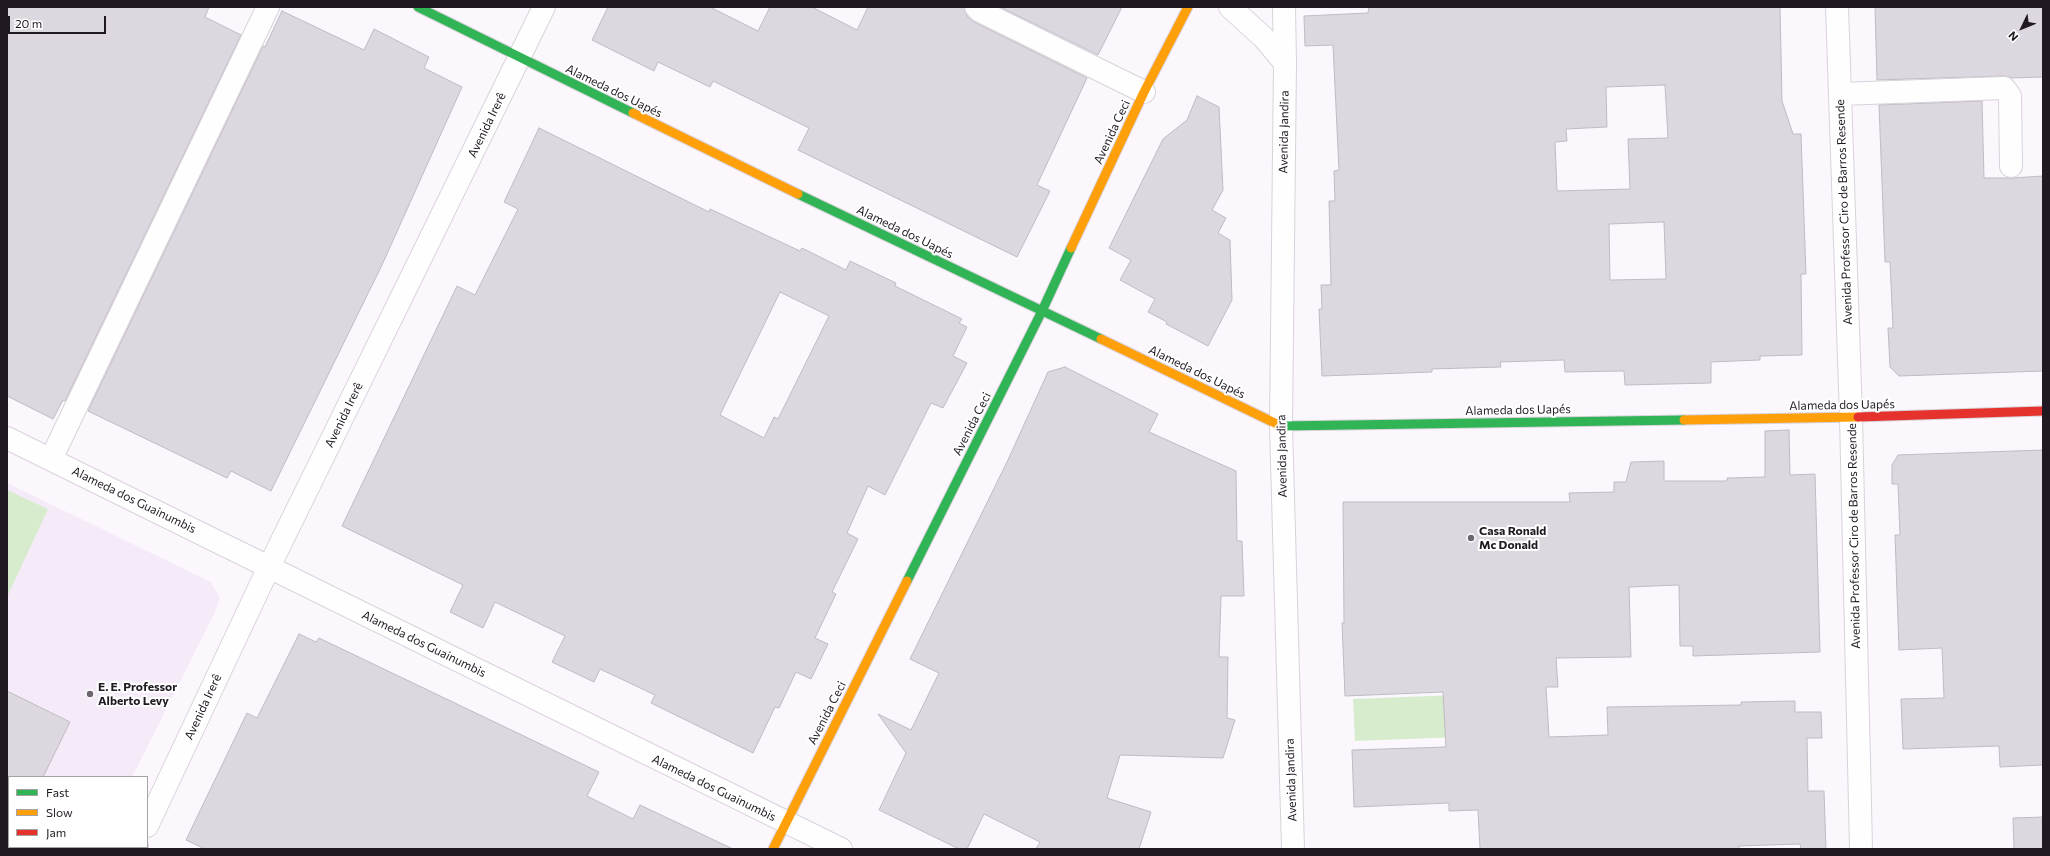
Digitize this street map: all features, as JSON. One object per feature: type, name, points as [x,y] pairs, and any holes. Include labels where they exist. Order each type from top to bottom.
[{"type":"street","points":[[51,459],[268,7]]},
{"type":"street","name":"Alameda dos Uapés","points":[[418,7],[735,164],[1281,426],[1851,417],[2043,411]]},
{"type":"street","name":"Avenida Irerê","points":[[148,824],[269,567],[544,7]]},
{"type":"street","points":[[976,7],[980,11],[1144,92]]},
{"type":"street","name":"Avenida Ceci","points":[[773,849],[1042,311],[1144,92],[1188,7]]},
{"type":"street","points":[[1230,7],[1264,38],[1285,63]]},
{"type":"street","name":"Avenida Jandira","points":[[1284,7],[1285,63],[1281,426],[1293,849]]},
{"type":"street","name":"Avenida Professor Ciro de Barros Resende","points":[[1837,7],[1851,417],[1861,849]]},
{"type":"street","points":[[1840,94],[2004,88],[2010,96],[2010,166]]},
{"type":"street","name":"Alameda dos Guainumbis","points":[[7,438],[785,823],[841,849]]},
{"type":"shaded area","name":"E. E. Professor Alberto Levy","points":[[7,483],[211,582],[220,598],[215,612],[133,776],[8,776],[8,848],[96,849],[7,849]]},
{"type":"green space","points":[[7,490],[48,509],[7,597]]},
{"type":"green space","points":[[1458,695],[1459,737],[1355,741],[1353,699]]},
{"type":"building","points":[[7,7],[209,7],[205,17],[241,35],[65,401],[63,400],[53,419],[7,396]]},
{"type":"building","points":[[608,7],[710,7],[758,31],[770,7],[812,7],[857,30],[868,7],[964,7],[967,16],[974,22],[1087,78],[1037,185],[1050,191],[1017,257],[798,150],[809,128],[713,81],[710,87],[658,62],[654,71],[592,40]]},
{"type":"building","points":[[1000,7],[1122,7],[1098,55]]},
{"type":"building","points":[[1369,7],[1780,7],[1782,101],[1793,134],[1801,134],[1806,274],[1801,274],[1802,355],[1760,356],[1760,360],[1711,362],[1711,383],[1625,385],[1624,371],[1565,372],[1564,360],[1500,362],[1501,367],[1432,369],[1432,372],[1322,376],[1319,309],[1322,309],[1321,285],[1331,285],[1329,201],[1335,201],[1334,171],[1339,170],[1333,45],[1305,46],[1304,16],[1368,13]],"holes":[[[1665,85],[1668,138],[1628,139],[1630,189],[1557,191],[1555,142],[1567,141],[1566,129],[1607,127],[1606,87]],[[1664,222],[1666,279],[1610,280],[1609,224]]]},
{"type":"building","points":[[1875,7],[2043,7],[2043,77],[2012,78],[2004,76],[1877,80]]},
{"type":"building","points":[[282,11],[364,50],[374,29],[429,57],[424,68],[462,87],[382,265],[271,491],[231,471],[227,478],[88,411],[263,46],[265,47]]},
{"type":"building","points":[[1197,96],[1219,107],[1223,190],[1212,210],[1226,218],[1218,233],[1230,240],[1232,300],[1208,346],[1166,324],[1167,322],[1148,312],[1155,299],[1120,280],[1131,260],[1109,248],[1163,139],[1187,120]]},
{"type":"building","points":[[1982,101],[1984,178],[2043,176],[2043,371],[1899,376],[1890,367],[1888,328],[1893,328],[1890,262],[1885,262],[1879,105]]},
{"type":"building","points":[[539,128],[709,212],[710,209],[800,251],[802,248],[846,270],[850,261],[896,283],[895,286],[962,319],[959,323],[967,327],[953,356],[967,363],[943,408],[931,403],[885,495],[868,486],[847,533],[858,539],[832,592],[836,594],[815,638],[828,644],[811,679],[796,672],[779,708],[775,707],[753,753],[651,703],[655,695],[600,669],[594,682],[552,662],[565,636],[495,602],[483,628],[450,612],[463,585],[342,526],[457,286],[475,295],[518,209],[504,202]],"holes":[[[780,292],[829,316],[778,419],[774,417],[764,438],[720,415]]]},
{"type":"building","points":[[1065,367],[1158,414],[1149,432],[1236,471],[1237,541],[1242,541],[1244,596],[1221,596],[1219,657],[1228,657],[1227,718],[1235,720],[1223,758],[1120,755],[1107,798],[1151,812],[1139,849],[1036,849],[1040,842],[984,814],[967,849],[959,849],[879,810],[906,753],[878,714],[911,730],[939,673],[910,659],[1007,462],[1048,372]]},
{"type":"building","points":[[1789,430],[1790,475],[1815,474],[1820,652],[1693,656],[1693,646],[1680,646],[1679,585],[1629,587],[1631,657],[1556,658],[1558,687],[1546,687],[1549,737],[1608,735],[1607,707],[1741,705],[1741,702],[1795,701],[1795,712],[1821,712],[1822,738],[1807,738],[1808,791],[1824,791],[1826,849],[1801,849],[1800,844],[1739,846],[1739,849],[1480,849],[1478,810],[1449,811],[1449,803],[1354,807],[1352,750],[1446,747],[1443,692],[1345,696],[1342,623],[1344,623],[1343,502],[1570,502],[1569,493],[1614,492],[1614,482],[1626,482],[1631,462],[1664,461],[1664,481],[1727,481],[1727,478],[1765,477],[1765,431]]},
{"type":"building","points":[[2043,450],[2043,765],[2000,767],[1999,746],[1903,749],[1901,699],[1944,698],[1942,648],[1899,650],[1895,535],[1900,535],[1898,484],[1892,484],[1892,465],[1898,455]]},
{"type":"building","points":[[299,634],[316,642],[319,638],[599,772],[587,796],[633,819],[640,805],[733,849],[205,849],[186,840],[247,713],[257,718]]},
{"type":"building","points":[[7,691],[70,722],[43,776],[7,777]]},
{"type":"building","points":[[2043,817],[2043,849],[2014,849],[2013,818]]},
{"type":"traffic: fast","points":[[418,7],[633,113]]},
{"type":"traffic: fast","points":[[798,194],[1101,339]]},
{"type":"traffic: fast","points":[[907,581],[1042,311],[1071,248]]},
{"type":"traffic: fast","points":[[1281,426],[1684,420]]},
{"type":"traffic: slow","points":[[1071,248],[1144,92],[1188,7]]},
{"type":"traffic: slow","points":[[633,113],[798,194]]},
{"type":"traffic: slow","points":[[1101,339],[1281,426]]},
{"type":"traffic: slow","points":[[1684,420],[1858,417]]},
{"type":"traffic: slow","points":[[773,849],[907,581]]},
{"type":"traffic: jam","points":[[1858,417],[2043,411]]},
{"type":"place","name":"Casa Ronald Mc Donald","points":[[1471,538]]},
{"type":"place","name":"E. E. Professor Alberto Levy","points":[[90,694]]}]
